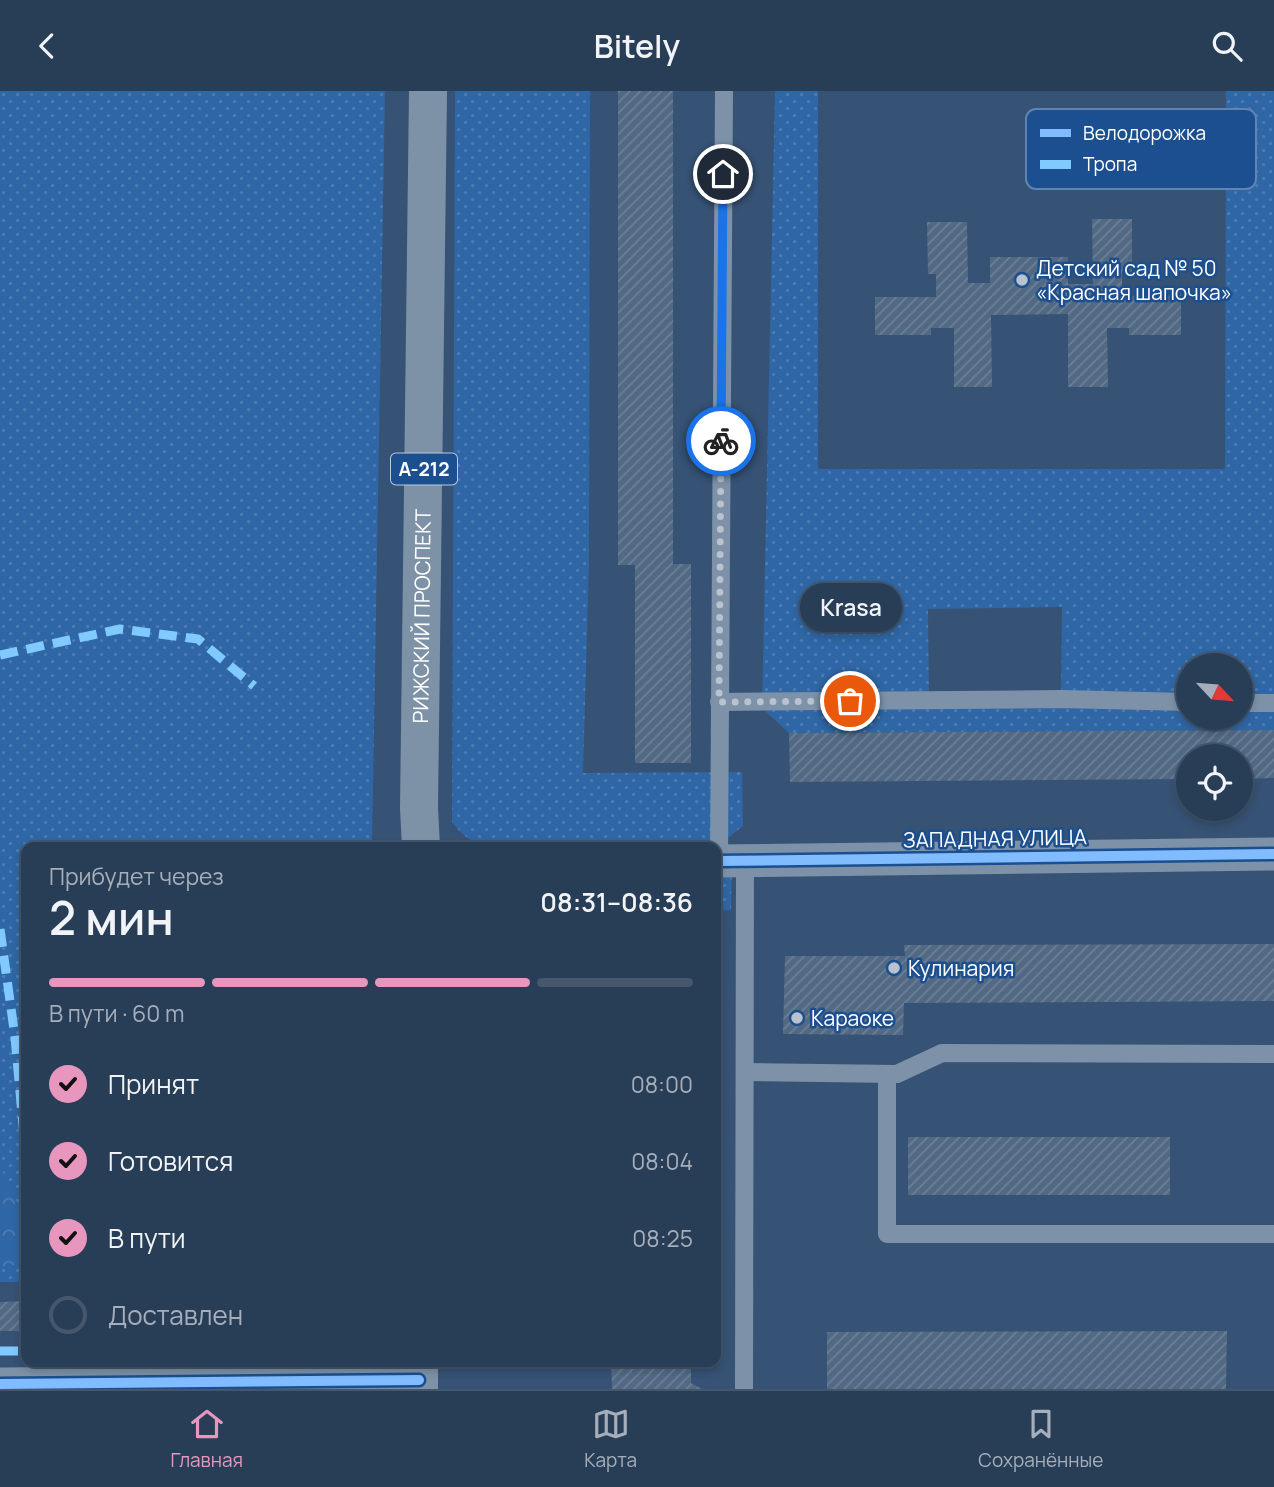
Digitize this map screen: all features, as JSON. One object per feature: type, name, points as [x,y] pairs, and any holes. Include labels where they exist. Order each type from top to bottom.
[{"type":"highway","name":"РИЖСКИЙ ПРОСПЕКТ","points":[[421,842],[428,91]]},
{"type":"street","name":"ЗАПАДНАЯ УЛИЦА","points":[[727,860],[1274,854]]},
{"type":"street","points":[[21,1386],[304,1386],[419,1377]]},
{"type":"lane","points":[[724,91],[720,810],[727,860],[745,1072],[744,1389]]},
{"type":"lane","points":[[719,702],[1061,699],[1176,702]]},
{"type":"lane","points":[[1253,703],[1274,703]]},
{"type":"lane","points":[[745,1072],[897,1074],[942,1053],[1274,1054]]},
{"type":"lane","points":[[887,1074],[887,1234],[1274,1234]]},
{"type":"green space","points":[[0,91],[385,91],[372,842],[21,842],[21,1282],[0,1282]]},
{"type":"green space","points":[[455,91],[590,91],[589,566],[583,773],[742,772],[743,826],[724,841],[475,842],[459,831],[452,822]]},
{"type":"green space","points":[[775,91],[818,91],[818,469],[1225,469],[1226,189],[1256,189],[1256,109],[1226,109],[1226,91],[1274,91],[1274,730],[789,733],[762,708]],"holes":[[[1062,607],[1061,699],[929,700],[928,609]]]},
{"type":"green space","points":[[732,859],[731,910],[721,911],[721,860]]},
{"type":"green space","points":[[0,1165],[21,1211],[21,1264],[0,1267]]},
{"type":"building","points":[[618,91],[673,91],[673,564],[691,564],[691,763],[635,763],[635,565],[618,565]]},
{"type":"building","points":[[1092,219],[1132,219],[1132,272],[1122,271],[1122,296],[1181,295],[1181,335],[1129,335],[1129,328],[1107,328],[1108,387],[1068,387],[1068,314],[991,315],[992,387],[954,387],[954,328],[931,328],[931,335],[875,335],[875,297],[936,297],[936,274],[928,274],[927,222],[967,222],[968,283],[990,283],[990,257],[1068,257],[1068,284],[1093,284]]},
{"type":"building","points":[[1274,730],[1274,778],[1253,779],[1253,744],[1176,744],[1176,779],[790,782],[789,733]]},
{"type":"building","points":[[1274,944],[1274,1001],[904,1003],[903,1035],[783,1034],[785,956],[905,956],[904,945]]},
{"type":"building","points":[[908,1137],[1170,1137],[1170,1195],[908,1195]]},
{"type":"building","points":[[21,1301],[21,1331],[0,1331],[0,1302]]},
{"type":"building","points":[[1227,1331],[1226,1389],[827,1389],[827,1332]]},
{"type":"building","points":[[611,1367],[691,1367],[691,1383],[702,1389],[612,1389]]},
{"type":"marked path","points":[[0,655],[120,629],[198,639],[254,686]]},
{"type":"marked path","points":[[0,929],[21,1103]]},
{"type":"marked path","points":[[0,1351],[21,1351]]},
{"type":"cycle path","points":[[721,861],[1274,854]]},
{"type":"cycle path","points":[[0,1384],[419,1380]]},
{"type":"way so far","points":[[721,441],[719,702],[850,701]]},
{"type":"place","name":"Детский сад № 50 «Красная шапочка»","points":[[1022,280]]},
{"type":"place","name":"Krasa","points":[[850,701]]},
{"type":"place","name":"Кулинария","points":[[894,968]]},
{"type":"place","name":"Караоке","points":[[797,1018]]},
{"type":"route","points":[[721,441],[723,174]]}]
